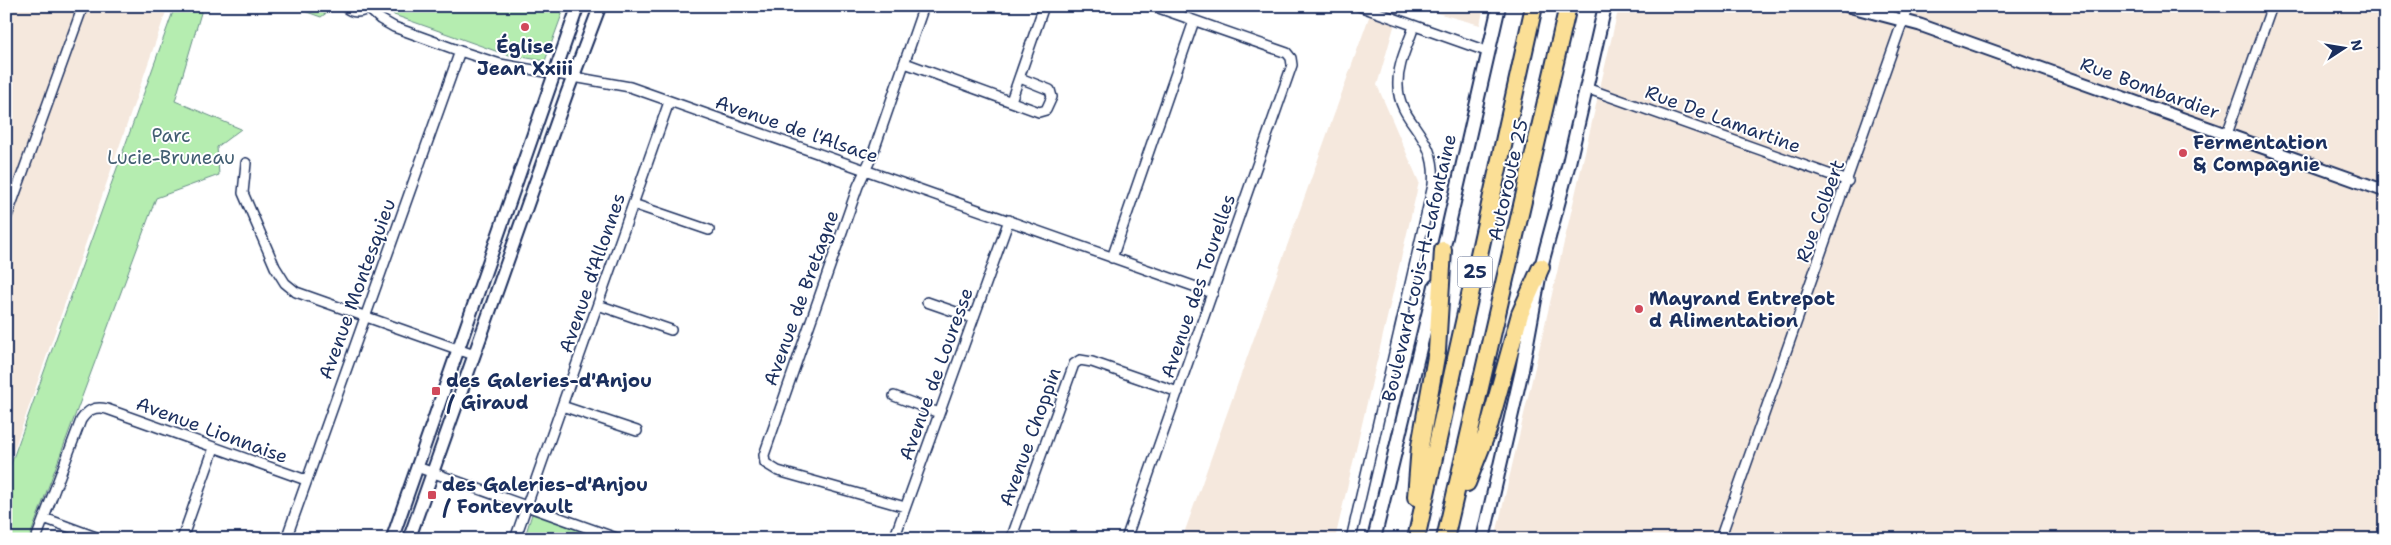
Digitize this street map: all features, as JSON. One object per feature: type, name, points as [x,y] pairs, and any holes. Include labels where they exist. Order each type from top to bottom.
[{"type":"highway","name":"Autoroute 25","points":[[1414,539],[1534,6]]},
{"type":"highway","name":"Autoroute 25","points":[[1446,536],[1569,6]]},
{"type":"highway","points":[[1414,539],[1420,446],[1437,351],[1444,250]]},
{"type":"highway","points":[[1446,536],[1488,430],[1520,314],[1542,267]]},
{"type":"main road","name":"Boulevard Louis-H.-Lafontaine","points":[[1374,539],[1444,250],[1499,6]]},
{"type":"main road","points":[[1483,539],[1522,370],[1542,267],[1605,6]]},
{"type":"street","points":[[6,219],[83,6]]},
{"type":"street","name":"Avenue de l'Alsace","points":[[344,6],[357,13],[370,8],[380,19],[394,27],[500,64],[630,87],[1213,294]]},
{"type":"street","points":[[392,539],[556,74],[578,6]]},
{"type":"street","points":[[410,539],[600,6]]},
{"type":"street","name":"Avenue de Bretagne","points":[[905,507],[778,471],[765,463],[764,455],[924,6]]},
{"type":"street","points":[[1012,101],[1044,6]]},
{"type":"street","points":[[1112,258],[1194,21],[1153,6]]},
{"type":"street","points":[[1360,6],[1489,52]]},
{"type":"street","name":"Rue Bombardier","points":[[1848,6],[1904,20],[2385,191]]},
{"type":"street","name":"Rue Bombardier","points":[[1880,6],[1904,20]]},
{"type":"street","name":"Rue Colbert","points":[[1720,539],[1848,181],[1908,6]]},
{"type":"street","points":[[2227,134],[2272,6]]},
{"type":"street","name":"Avenue des Tourelles","points":[[1126,539],[1290,72],[1292,58],[1280,50],[1194,21]]},
{"type":"street","name":"Boulevard Louis-H.-Lafontaine","points":[[1351,539],[1434,185],[1434,168],[1430,149],[1406,113],[1398,92],[1400,68],[1414,26]]},
{"type":"street","name":"Avenue Montesquieu","points":[[286,539],[460,51]]},
{"type":"street","points":[[905,62],[1044,112],[1052,97],[1048,89],[1020,78]]},
{"type":"street","name":"Rue De Lamartine","points":[[1586,88],[1848,181]]},
{"type":"street","name":"Avenue d'Allonnes","points":[[515,539],[669,102]]},
{"type":"street","points":[[246,163],[243,194],[284,283],[296,292],[474,355]]},
{"type":"street","points":[[633,204],[709,230]]},
{"type":"street","name":"Avenue de Louresse","points":[[894,539],[1009,220]]},
{"type":"street","points":[[927,302],[973,318]]},
{"type":"street","points":[[598,305],[671,330]]},
{"type":"street","name":"Avenue Choppin","points":[[1013,538],[1074,364],[1080,360],[1092,362],[1178,392]]},
{"type":"street","points":[[894,396],[939,413]]},
{"type":"street","points":[[562,406],[636,431]]},
{"type":"street","name":"Avenue Lionnaise","points":[[44,518],[81,420],[92,409],[107,409],[306,480]]},
{"type":"street","points":[[182,539],[214,448]]},
{"type":"street","points":[[417,467],[619,539]]},
{"type":"street","points":[[36,539],[44,518],[101,539]]},
{"type":"shaded area","points":[[6,6],[168,6],[6,473]]},
{"type":"shaded area","points":[[1373,6],[1400,6],[1377,85],[1419,182],[1335,539],[1182,539]]},
{"type":"shaded area","points":[[1412,6],[1484,6],[1480,25]]},
{"type":"shaded area","points":[[1619,6],[2385,6],[2385,539],[1495,539]]},
{"type":"green space","name":"Parc Lucie-Bruneau","points":[[175,6],[203,6],[175,101],[241,129],[217,147],[219,175],[156,198],[29,539],[6,539],[6,478]]},
{"type":"green space","points":[[290,6],[349,6],[332,9],[321,17]]},
{"type":"green space","points":[[386,6],[565,6],[545,61],[504,54],[394,15]]},
{"type":"green space","points":[[533,511],[616,539],[524,539]]},
{"type":"place","name":"Église Jean Xxiii","points":[[525,27]]},
{"type":"place","name":"Fermentation & Compagnie","points":[[2183,153]]},
{"type":"place","name":"Mayrand Entrepot d Alimentation","points":[[1639,309]]},
{"type":"place","name":"des Galeries-d'Anjou / Giraud","points":[[436,391]]},
{"type":"place","name":"des Galeries-d'Anjou / Fontevrault","points":[[432,495]]}]
